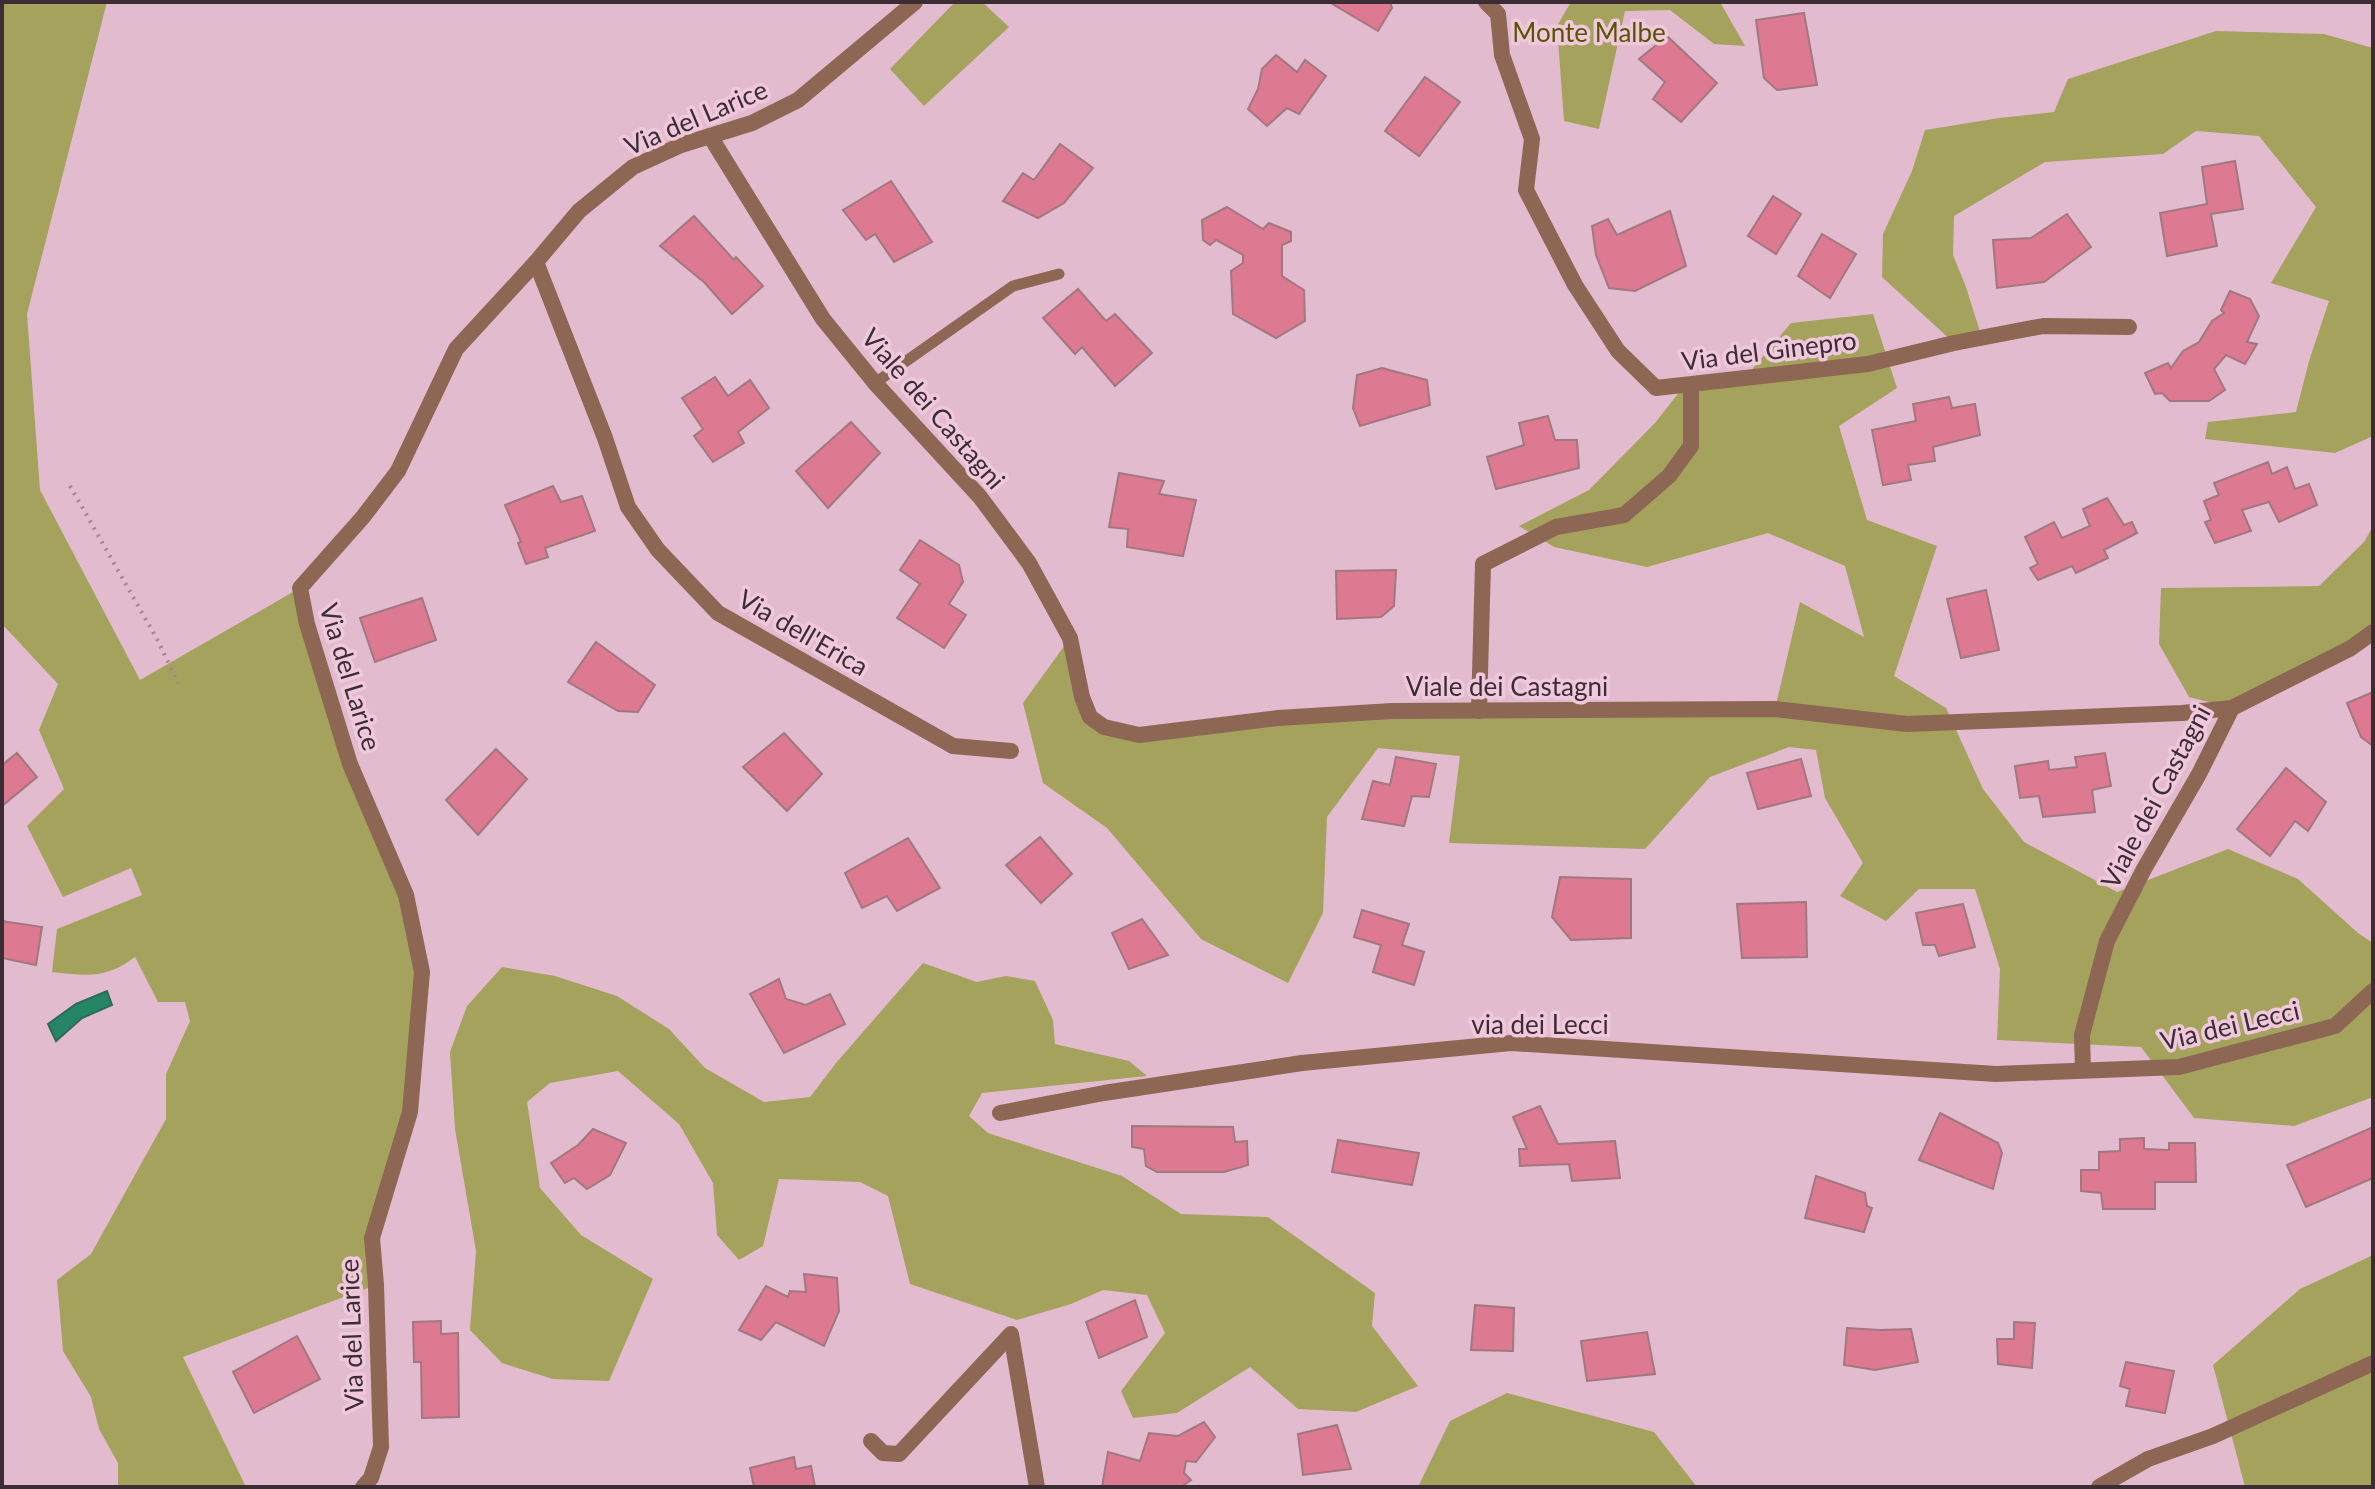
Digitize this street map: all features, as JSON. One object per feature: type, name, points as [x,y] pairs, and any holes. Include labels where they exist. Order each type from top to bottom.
[{"type":"street","name":"Via del Larice","points":[[363,1487],[371,1478],[381,1447],[372,1238],[410,1112],[422,972],[406,895],[350,764],[307,624],[300,588],[363,517],[398,471],[456,349],[579,211],[633,167],[681,145],[752,123],[798,100],[915,2]]},
{"type":"street","name":"Via del Ginepro","points":[[1486,2],[1498,14],[1502,55],[1532,139],[1526,190],[1575,285],[1618,351],[1656,388],[1868,364],[2043,326],[2129,327]]},
{"type":"street","name":"Viale dei Castagni","points":[[710,136],[823,319],[875,383],[980,497],[1029,563],[1070,638],[1082,697],[1090,717],[1104,727],[1139,735],[1278,718],[1392,711],[1775,709],[1907,724],[2167,714],[2232,708]]},
{"type":"street","name":"Via dell'Erica","points":[[536,262],[605,438],[628,507],[658,550],[718,613],[953,746],[1011,751]]},
{"type":"street","points":[[1479,711],[1483,564],[1556,527],[1624,515],[1669,476],[1691,446],[1691,385]]},
{"type":"street","points":[[2232,708],[2351,648],[2373,632]]},
{"type":"street","name":"Viale dei Castagni","points":[[2083,1070],[2082,1035],[2107,941],[2232,708]]},
{"type":"street","name":"Via dei Lecci","points":[[2083,1070],[2179,1067],[2256,1049],[2335,1026],[2373,991]]},
{"type":"street","name":"via dei Lecci","points":[[1000,1113],[1104,1093],[1302,1063],[1511,1043],[1996,1074],[2083,1070]]},
{"type":"street","points":[[871,1441],[883,1453],[899,1454],[1011,1334],[1037,1487]]},
{"type":"street","points":[[2099,1487],[2148,1459],[2213,1436],[2373,1363]]},
{"type":"lane","points":[[875,383],[1013,286],[1059,274]]},
{"type":"path","points":[[70,486],[157,639],[178,683]]},
{"type":"green space","points":[[2,2],[107,2],[27,314],[40,490],[140,680],[300,588],[346,751],[406,895],[421,981],[410,1112],[372,1238],[376,1285],[183,1357],[246,1487],[118,1487],[118,1463],[99,1429],[91,1397],[63,1351],[57,1280],[91,1254],[166,1119],[166,1074],[190,1021],[185,1002],[158,1002],[135,957],[115,969],[96,974],[52,972],[57,929],[142,895],[131,868],[63,897],[27,826],[64,789],[39,730],[58,684],[2,624]]},
{"type":"green space","points":[[955,2],[982,2],[1009,27],[924,106],[890,69]]},
{"type":"green space","name":"Monte Malbe","points":[[1571,2],[1720,2],[1745,46],[1714,44],[1670,10],[1625,11],[1599,129],[1564,121],[1557,26]]},
{"type":"green space","points":[[2216,31],[2324,34],[2373,48],[2373,441],[2371,437],[2335,453],[2205,439],[2208,422],[2296,412],[2329,301],[2271,283],[2316,207],[2259,136],[2196,131],[2163,154],[2045,162],[1954,216],[1953,255],[1982,338],[1954,343],[1882,277],[1883,234],[1912,171],[1925,130],[2054,112],[2068,79]]},
{"type":"green space","points":[[1873,314],[1897,388],[1839,426],[1867,520],[1937,546],[1894,676],[1946,708],[1983,789],[2024,842],[2117,892],[2228,849],[2298,879],[2373,943],[2373,1097],[2294,1126],[2194,1118],[2141,1047],[1997,1040],[2000,969],[1975,889],[1919,889],[1886,921],[1840,896],[1863,863],[1825,798],[1816,750],[1789,747],[1710,777],[1645,849],[1449,843],[1460,756],[1378,748],[1327,817],[1323,913],[1288,983],[1201,939],[1107,828],[1043,783],[1023,703],[1070,638],[1090,717],[1139,735],[1278,718],[1775,709],[1800,602],[1864,637],[1845,566],[1768,533],[1647,567],[1554,547],[1519,526],[1589,490],[1655,423],[1684,386],[1743,380],[1791,323]]},
{"type":"green space","points":[[2373,526],[2373,632],[2232,708],[2189,697],[2159,644],[2161,588],[2319,586],[2364,542]]},
{"type":"green space","points":[[923,963],[977,982],[1006,976],[1035,981],[1053,1020],[1055,1044],[1129,1061],[1147,1076],[982,1093],[969,1116],[988,1133],[1122,1176],[1181,1214],[1268,1217],[1375,1293],[1372,1326],[1418,1386],[1356,1412],[1298,1409],[1250,1367],[1177,1413],[1133,1418],[1121,1391],[1165,1333],[1147,1295],[1103,1290],[1071,1304],[1017,1320],[910,1284],[888,1196],[860,1182],[779,1179],[763,1246],[739,1260],[717,1235],[713,1183],[679,1124],[618,1071],[550,1083],[527,1102],[540,1188],[581,1235],[653,1279],[609,1381],[553,1379],[502,1363],[470,1330],[476,1251],[455,1129],[450,1052],[467,1006],[502,967],[555,976],[617,996],[669,1029],[705,1068],[764,1102],[810,1097]]},
{"type":"green space","points":[[2373,1255],[2373,1487],[2245,1487],[2213,1365],[2300,1289]]},
{"type":"green space","points":[[1507,1393],[1654,1432],[1697,1487],[1418,1487],[1450,1421]]},
{"type":"shaded area","points":[[107,991],[112,1005],[82,1018],[56,1041],[48,1024],[76,1004]]},
{"type":"building","points":[[1329,2],[1390,2],[1392,8],[1378,31]]},
{"type":"building","points":[[1804,13],[1817,85],[1777,90],[1764,78],[1756,20]]},
{"type":"building","points":[[1667,36],[1717,83],[1681,122],[1653,99],[1665,82],[1639,59]]},
{"type":"building","points":[[1276,55],[1297,72],[1305,60],[1326,76],[1299,114],[1287,108],[1267,126],[1248,109],[1258,89],[1262,69]]},
{"type":"building","points":[[1425,77],[1460,102],[1419,156],[1385,131]]},
{"type":"building","points":[[1060,144],[1093,168],[1064,203],[1038,218],[1003,201],[1023,173],[1034,180]]},
{"type":"building","points":[[2235,161],[2243,209],[2211,214],[2217,246],[2167,256],[2160,213],[2207,204],[2202,167]]},
{"type":"building","points":[[891,181],[932,242],[894,262],[875,234],[866,240],[843,210]]},
{"type":"building","points":[[1773,196],[1801,214],[1776,254],[1748,236]]},
{"type":"building","points":[[1227,207],[1263,229],[1269,223],[1291,232],[1291,241],[1282,245],[1282,276],[1304,290],[1305,321],[1276,338],[1233,314],[1231,271],[1243,263],[1243,255],[1216,240],[1210,245],[1203,240],[1202,220]]},
{"type":"building","points":[[1670,211],[1686,266],[1635,291],[1609,288],[1596,255],[1592,226],[1608,219],[1617,235]]},
{"type":"building","points":[[2067,214],[2091,247],[2044,282],[1997,288],[1993,240],[2031,238]]},
{"type":"building","points":[[694,216],[734,260],[736,257],[763,286],[732,314],[705,283],[660,246]]},
{"type":"building","points":[[1822,234],[1856,254],[1830,298],[1798,276]]},
{"type":"building","points":[[1078,289],[1106,321],[1115,314],[1152,353],[1115,386],[1082,347],[1075,354],[1043,318]]},
{"type":"building","points":[[2230,291],[2250,299],[2259,316],[2247,342],[2257,344],[2245,364],[2226,355],[2214,369],[2225,390],[2209,401],[2170,401],[2162,393],[2155,394],[2145,373],[2168,363],[2171,368],[2183,351],[2199,342],[2212,321],[2224,313],[2221,310]]},
{"type":"building","points":[[1382,368],[1427,380],[1430,405],[1360,426],[1353,408],[1357,375]]},
{"type":"building","points":[[715,377],[728,396],[750,380],[769,408],[738,432],[744,443],[713,462],[694,436],[703,429],[682,398]]},
{"type":"building","points":[[1949,397],[1952,408],[1975,404],[1980,435],[1933,447],[1935,461],[1908,465],[1911,480],[1883,485],[1872,430],[1916,421],[1913,404]]},
{"type":"building","points":[[1548,416],[1555,440],[1577,440],[1579,468],[1496,489],[1487,457],[1524,445],[1519,423]]},
{"type":"building","points":[[851,422],[880,453],[828,508],[796,471]]},
{"type":"building","points":[[2268,462],[2272,474],[2287,467],[2295,489],[2309,484],[2317,505],[2279,522],[2269,502],[2242,510],[2251,531],[2215,543],[2205,522],[2211,520],[2204,501],[2219,495],[2214,483]]},
{"type":"building","points":[[1119,473],[1164,481],[1159,494],[1196,500],[1183,556],[1127,547],[1128,529],[1109,527]]},
{"type":"building","points":[[553,486],[561,502],[582,496],[595,531],[545,548],[548,557],[526,564],[518,543],[521,542],[505,505]]},
{"type":"building","points":[[2107,498],[2124,525],[2132,522],[2137,533],[2104,550],[2108,558],[2076,573],[2072,566],[2038,580],[2030,568],[2038,564],[2025,537],[2054,522],[2062,538],[2090,526],[2083,509]]},
{"type":"building","points":[[920,540],[959,565],[963,582],[949,604],[966,615],[944,648],[897,618],[920,584],[900,570]]},
{"type":"building","points":[[1396,570],[1394,606],[1381,617],[1337,619],[1336,571]]},
{"type":"building","points":[[1986,590],[1999,650],[1961,658],[1947,599]]},
{"type":"building","points":[[422,598],[436,640],[375,662],[360,618]]},
{"type":"building","points":[[596,642],[655,685],[638,712],[618,711],[568,682]]},
{"type":"building","points":[[2373,692],[2373,746],[2361,737],[2347,703]]},
{"type":"building","points":[[784,733],[822,774],[787,811],[743,767]]},
{"type":"building","points":[[496,749],[527,779],[478,835],[446,800]]},
{"type":"building","points":[[17,753],[37,777],[2,806],[2,765]]},
{"type":"building","points":[[2105,753],[2111,786],[2092,790],[2095,812],[2043,817],[2039,796],[2020,798],[2015,766],[2048,761],[2049,770],[2077,767],[2075,757]]},
{"type":"building","points":[[1396,757],[1436,764],[1429,797],[1412,796],[1404,826],[1362,819],[1373,781],[1390,785]]},
{"type":"building","points":[[1801,759],[1811,796],[1758,809],[1747,773]]},
{"type":"building","points":[[2286,768],[2326,802],[2308,831],[2295,821],[2270,856],[2237,829]]},
{"type":"building","points":[[1040,837],[1072,874],[1041,903],[1006,865]]},
{"type":"building","points":[[908,838],[940,888],[897,911],[887,896],[862,908],[845,873]]},
{"type":"building","points":[[1560,877],[1631,879],[1631,938],[1571,940],[1552,917]]},
{"type":"building","points":[[1806,902],[1807,957],[1742,958],[1737,904]]},
{"type":"building","points":[[1963,904],[1975,947],[1939,956],[1935,945],[1923,945],[1916,913]]},
{"type":"building","points":[[1362,910],[1409,924],[1402,945],[1424,952],[1414,985],[1373,972],[1381,945],[1354,937]]},
{"type":"building","points":[[1142,919],[1168,955],[1129,969],[1112,933]]},
{"type":"building","points":[[2,921],[42,927],[36,965],[2,958]]},
{"type":"building","points":[[779,979],[786,999],[806,1005],[830,994],[845,1024],[784,1053],[750,994]]},
{"type":"building","points":[[1540,1106],[1558,1144],[1615,1141],[1620,1178],[1572,1181],[1569,1164],[1520,1166],[1519,1149],[1527,1149],[1513,1117]]},
{"type":"building","points":[[1940,1113],[1998,1143],[2002,1153],[1993,1189],[1919,1160]]},
{"type":"building","points":[[1132,1126],[1233,1127],[1235,1142],[1247,1141],[1248,1165],[1224,1172],[1157,1172],[1146,1166],[1144,1149],[1132,1147]]},
{"type":"building","points":[[2373,1127],[2373,1178],[2306,1207],[2287,1165]]},
{"type":"building","points":[[593,1129],[626,1143],[610,1175],[587,1189],[574,1178],[565,1183],[551,1163],[578,1145]]},
{"type":"building","points":[[2144,1138],[2144,1149],[2169,1150],[2169,1143],[2195,1143],[2196,1182],[2155,1182],[2155,1209],[2103,1209],[2101,1193],[2081,1191],[2081,1170],[2099,1170],[2099,1152],[2120,1151],[2120,1139]]},
{"type":"building","points":[[1338,1140],[1419,1153],[1412,1185],[1332,1172]]},
{"type":"building","points":[[1816,1176],[1865,1193],[1867,1206],[1872,1208],[1864,1232],[1805,1218]]},
{"type":"building","points":[[804,1274],[837,1278],[839,1311],[824,1346],[776,1322],[761,1340],[739,1330],[766,1286],[788,1297],[790,1291],[806,1292]]},
{"type":"building","points":[[1135,1300],[1147,1337],[1099,1358],[1086,1322]]},
{"type":"building","points":[[1475,1305],[1514,1308],[1513,1351],[1471,1350]]},
{"type":"building","points":[[441,1321],[441,1334],[458,1333],[459,1417],[422,1418],[421,1362],[414,1362],[413,1322]]},
{"type":"building","points":[[2014,1322],[2035,1323],[2032,1368],[1998,1364],[1997,1339],[2014,1339]]},
{"type":"building","points":[[1847,1328],[1911,1329],[1918,1362],[1875,1370],[1844,1365]]},
{"type":"building","points":[[1647,1332],[1655,1374],[1587,1381],[1581,1341]]},
{"type":"building","points":[[297,1336],[320,1379],[254,1413],[233,1372]]},
{"type":"building","points":[[2126,1362],[2174,1371],[2165,1413],[2126,1406],[2130,1389],[2120,1386]]},
{"type":"building","points":[[1204,1422],[1215,1437],[1196,1462],[1186,1461],[1184,1473],[1191,1480],[1181,1487],[1102,1487],[1108,1452],[1140,1461],[1149,1433],[1178,1436]]},
{"type":"building","points":[[1337,1425],[1351,1469],[1303,1475],[1298,1434]]},
{"type":"building","points":[[794,1457],[796,1469],[811,1466],[815,1487],[754,1487],[750,1468]]}]
